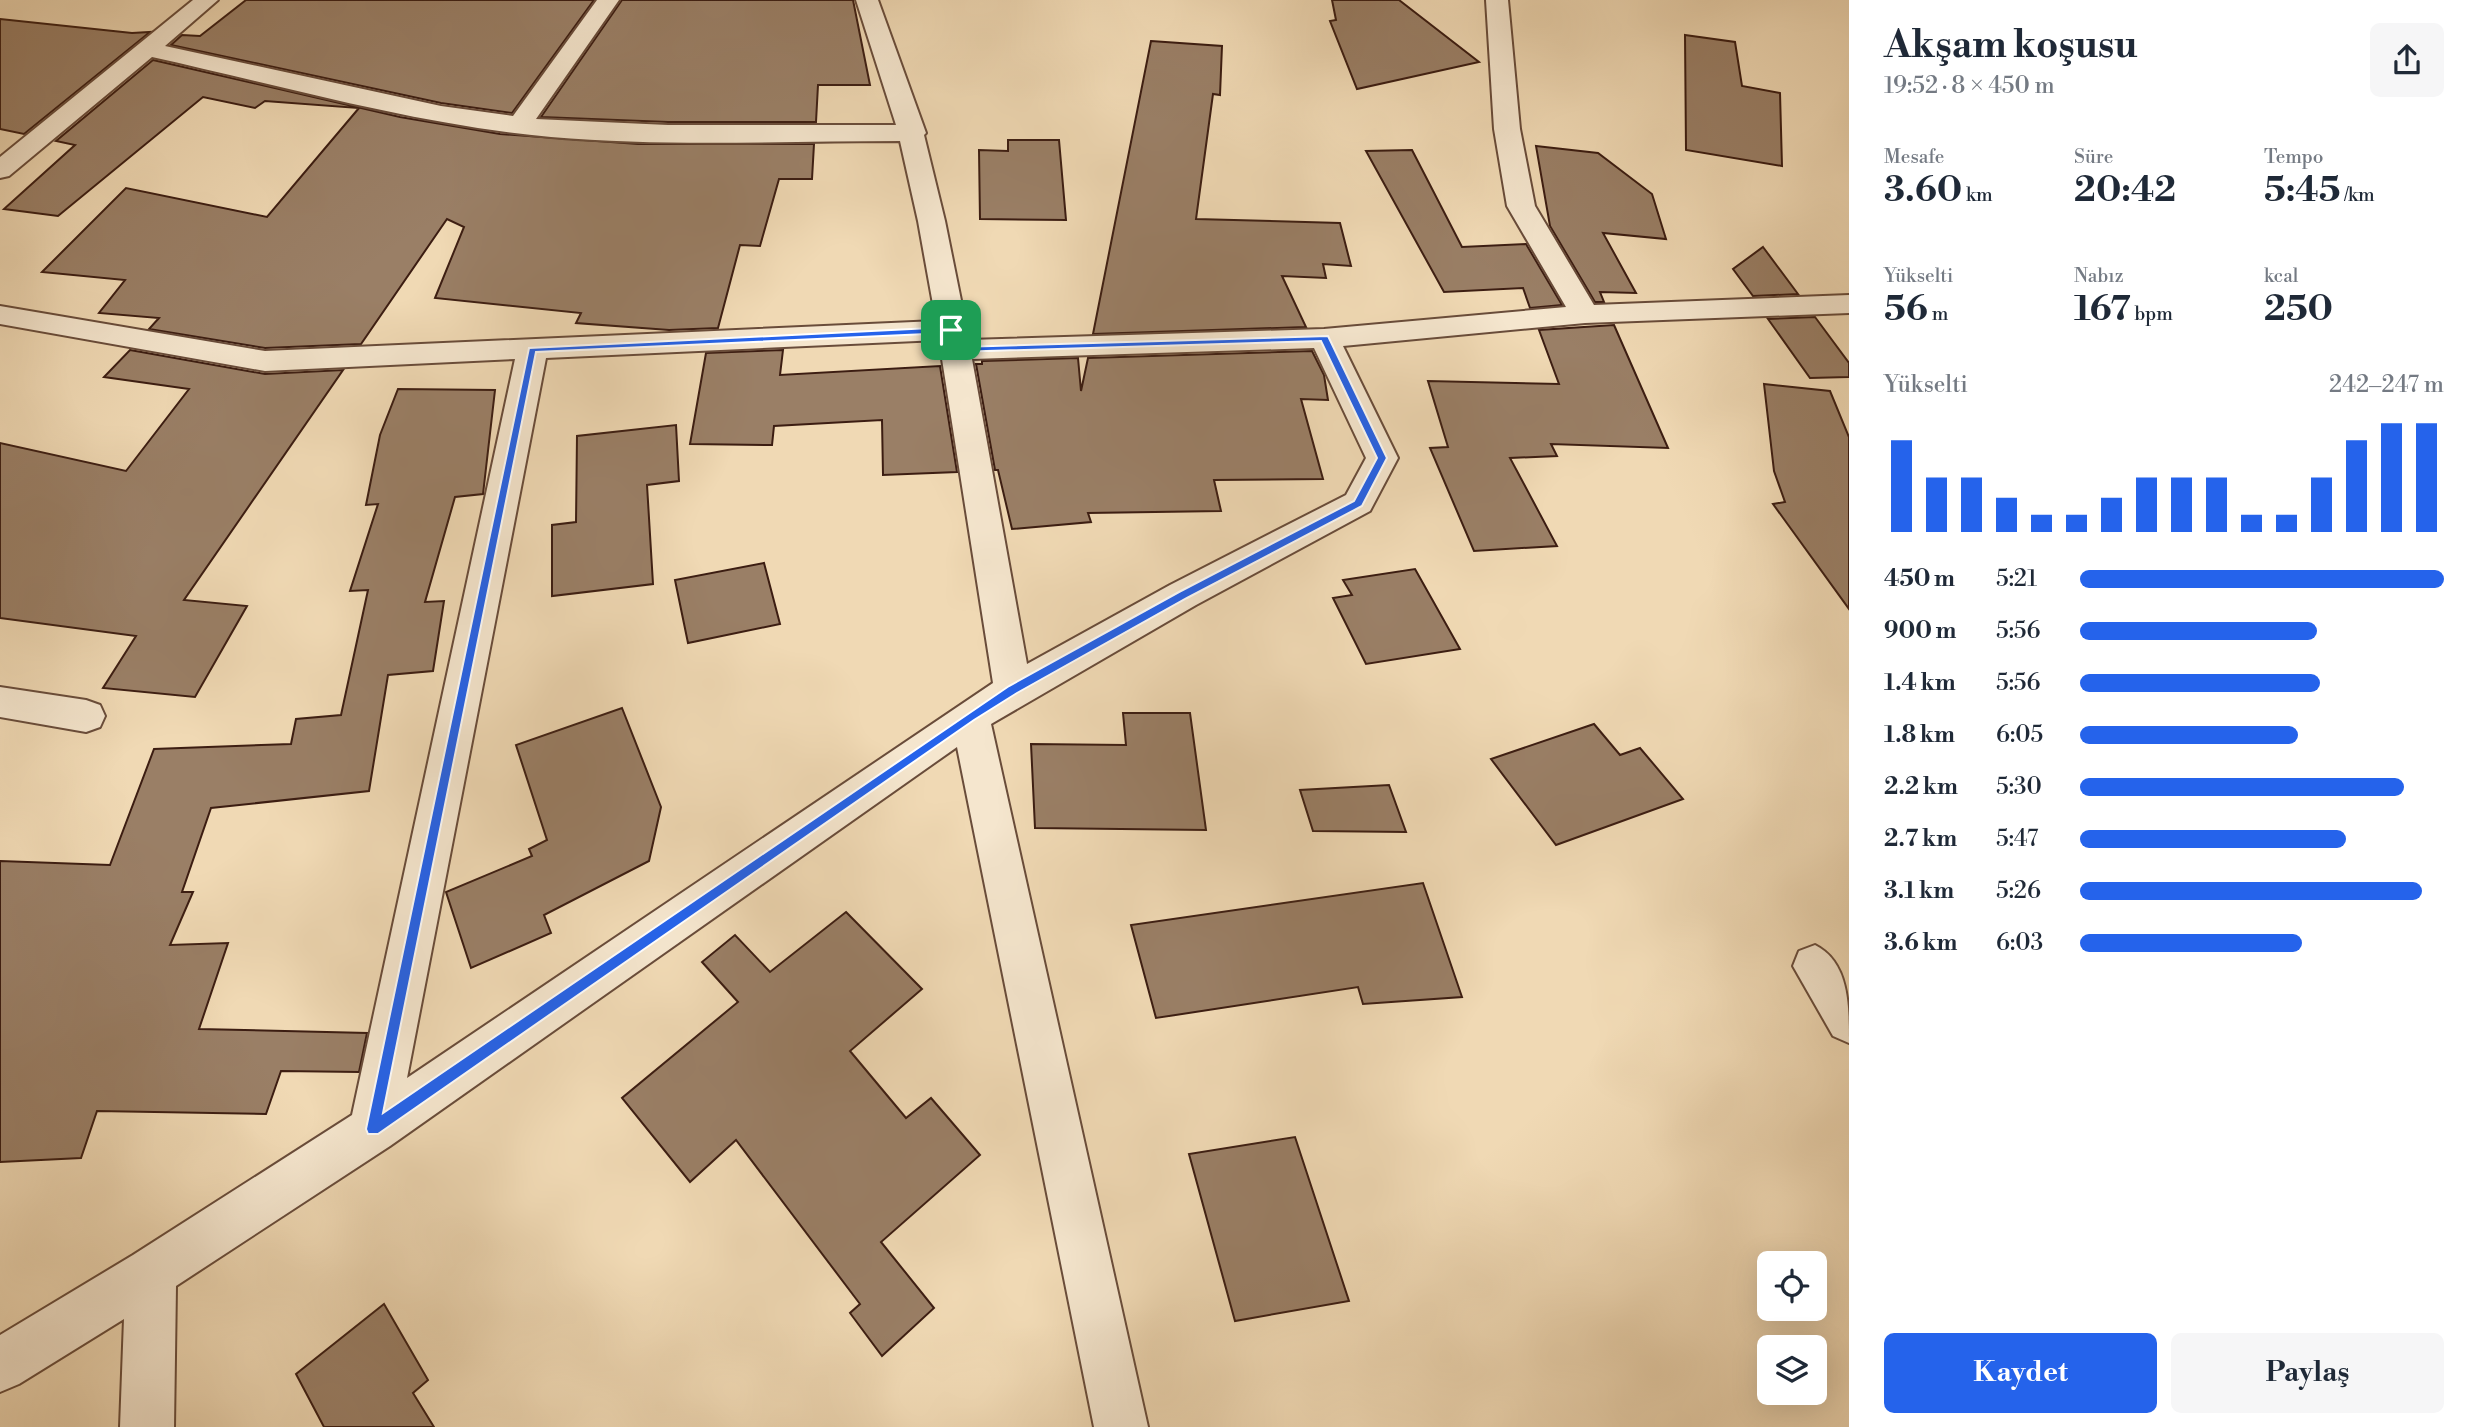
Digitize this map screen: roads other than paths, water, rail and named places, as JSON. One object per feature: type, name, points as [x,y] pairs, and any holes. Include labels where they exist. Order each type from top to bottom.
[{"type":"street","points":[[0,170],[208,0]]},
{"type":"street","points":[[520,125],[608,0]]},
{"type":"street","points":[[867,0],[883,38],[913,133],[953,340],[979,505],[1013,690]]},
{"type":"street","points":[[1497,0],[1507,129],[1521,206],[1585,314]]},
{"type":"street","points":[[147,49],[440,114],[551,129],[913,133]]},
{"type":"street","points":[[0,143],[27,148]]},
{"type":"street","points":[[0,315],[265,361],[532,350],[953,340],[1324,338],[1585,314],[1849,304]]},
{"type":"street","points":[[0,1365],[151,1273],[373,1129],[970,717],[1183,595],[1358,503],[1382,458],[1324,338]]},
{"type":"street","points":[[373,1129],[532,350]]},
{"type":"street","points":[[0,702],[86,716]]},
{"type":"street","points":[[970,717],[1121,1427]]},
{"type":"street","points":[[1815,966],[1849,1021]]},
{"type":"street","points":[[147,1427],[151,1273]]}]
